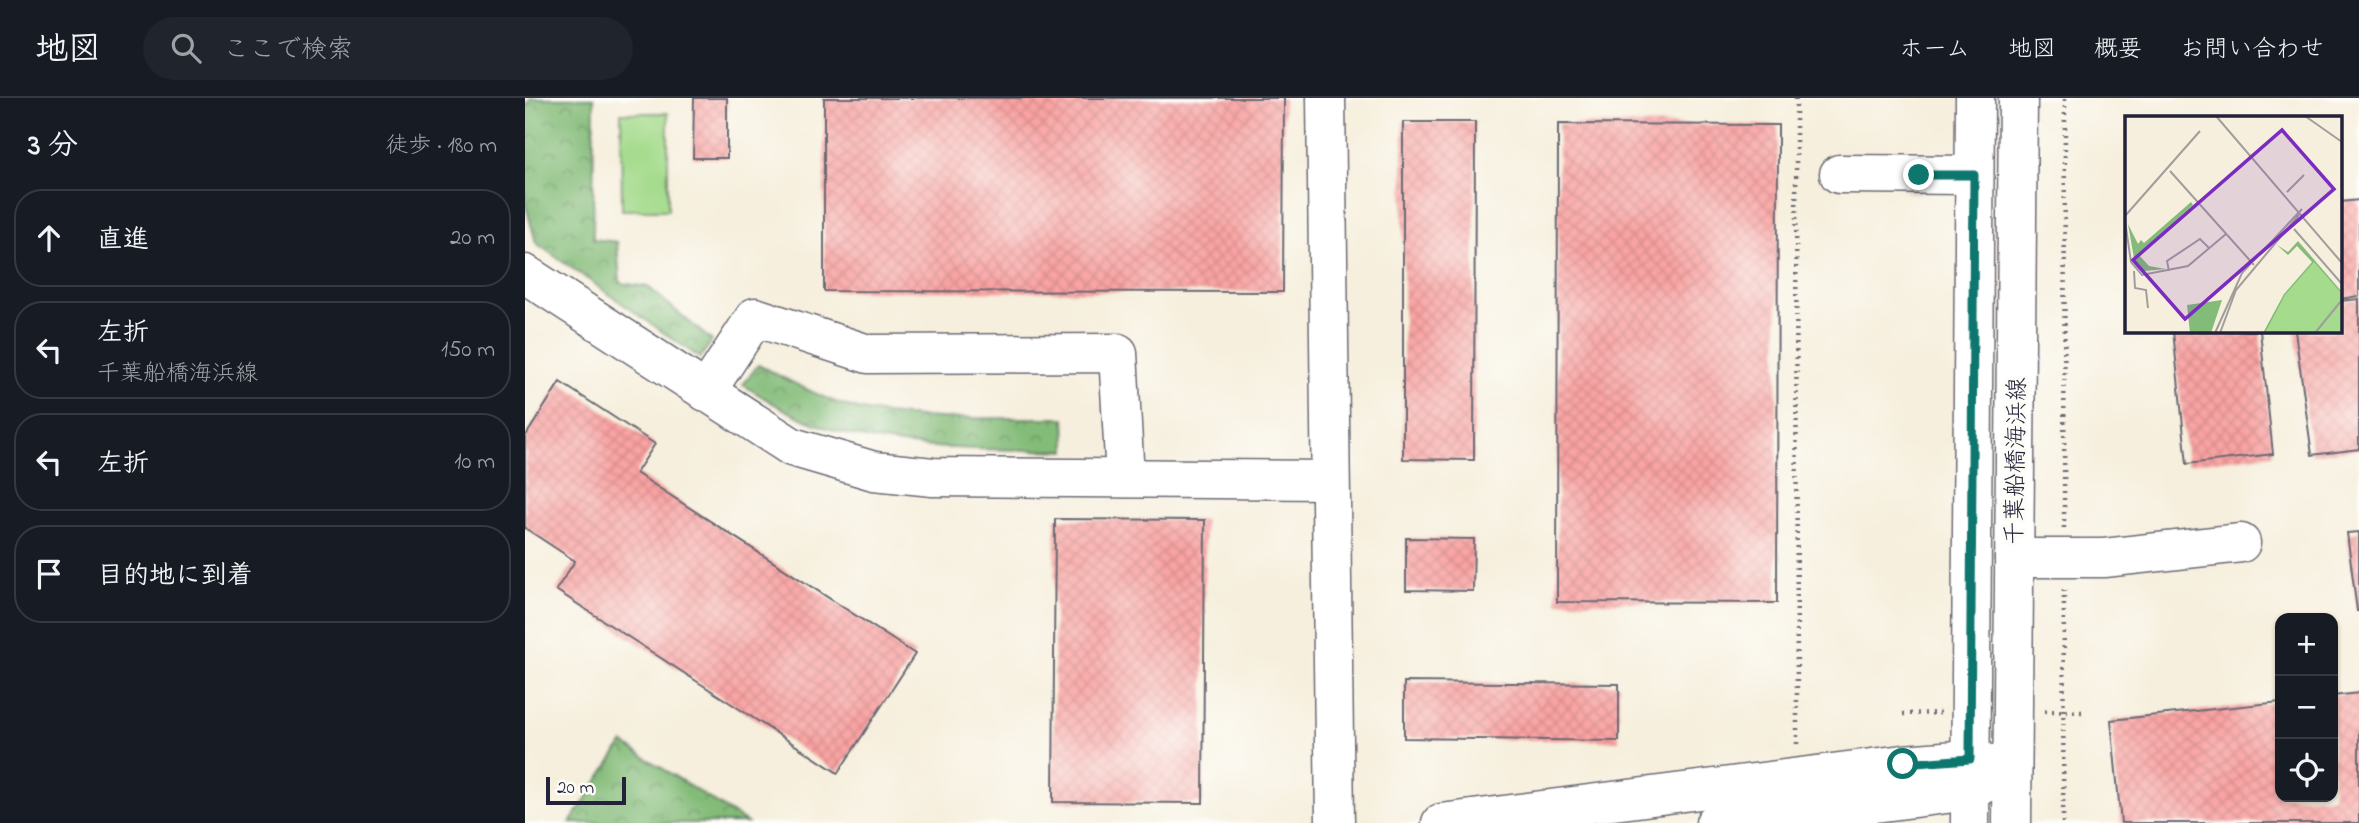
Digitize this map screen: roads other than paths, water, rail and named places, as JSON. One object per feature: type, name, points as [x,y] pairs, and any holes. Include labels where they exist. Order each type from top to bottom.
[{"type":"street","points":[[1326,98],[1335,823]]},
{"type":"street","name":"千葉船橋海浜線","points":[[1970,791],[1975,98]]},
{"type":"street","name":"千葉船橋海浜線","points":[[2012,823],[2018,98]]},
{"type":"street","points":[[1839,174],[1974,175]]},
{"type":"street","points":[[525,274],[792,447],[874,471],[933,477],[1330,480]]},
{"type":"street","points":[[706,392],[755,317],[868,354],[1118,354],[1125,478]]},
{"type":"street","points":[[2014,558],[2104,558],[2241,543]]},
{"type":"street","points":[[1441,823],[1903,764],[1970,791]]},
{"type":"street","points":[[1715,823],[1970,791],[2012,770]]}]
